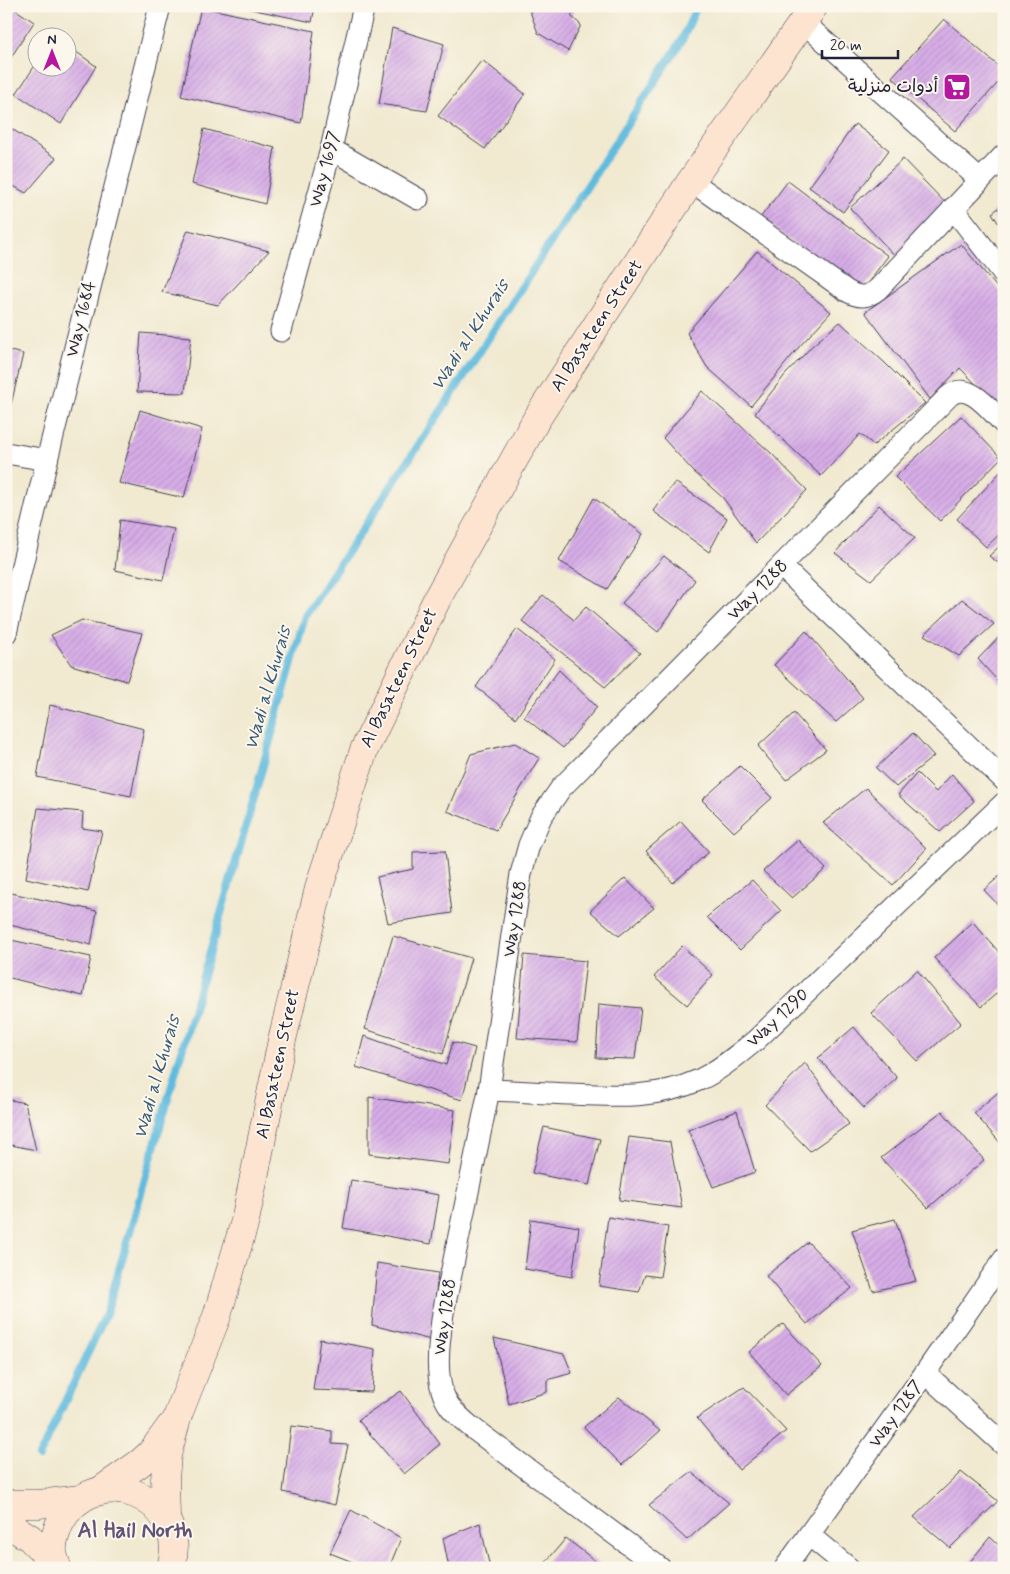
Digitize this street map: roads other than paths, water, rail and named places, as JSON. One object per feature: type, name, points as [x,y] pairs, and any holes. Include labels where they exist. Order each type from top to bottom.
[{"type":"street","name":"Way 1684","points":[[6,633],[46,460],[160,6]]},
{"type":"street","name":"Way 1697","points":[[281,332],[331,149],[364,6]]},
{"type":"street","points":[[811,10],[980,180]]},
{"type":"street","name":"Al Basateen Street","points":[[171,1568],[175,1556],[165,1479],[167,1455],[178,1415],[217,1316],[245,1221],[282,1040],[320,884],[364,750],[438,596],[536,420],[691,181],[811,10]]},
{"type":"street","points":[[331,149],[418,199]]},
{"type":"street","points":[[691,181],[847,291],[863,297],[872,294],[878,289],[1004,155]]},
{"type":"street","points":[[953,208],[1004,274]]},
{"type":"street","name":"Way 1288","points":[[660,1568],[471,1427],[450,1407],[440,1382],[439,1347],[443,1313],[489,1090],[521,874],[529,846],[541,817],[561,788],[954,392],[962,391],[976,397],[1004,424]]},
{"type":"street","points":[[6,453],[46,460]]},
{"type":"street","points":[[781,566],[1004,780]]},
{"type":"street","name":"Way 1290","points":[[489,1090],[602,1096],[640,1096],[667,1092],[699,1080],[724,1065],[755,1041],[1004,803]]},
{"type":"street","name":"Way 1287","points":[[785,1568],[925,1374],[1004,1259]]},
{"type":"street","points":[[925,1374],[1004,1445]]},
{"type":"street","name":"Al Basateen Street","points":[[90,1495],[140,1464],[151,1453],[178,1415]]},
{"type":"street","points":[[6,1504],[39,1504],[119,1489],[138,1494],[154,1504],[195,1568]]},
{"type":"street","points":[[56,1566],[53,1551],[56,1531],[66,1512],[90,1495]]},
{"type":"street","points":[[6,1522],[30,1538],[56,1566]]},
{"type":"street","points":[[809,1535],[849,1568]]},
{"type":"waterway","name":"Wadi al Khurais","points":[[39,1457],[107,1312],[305,616],[449,399],[682,40],[697,6]]},
{"type":"place","name":"أدوات منزلية","points":[[957,87]]},
{"type":"district","name":"Al Hail North","points":[[135,1531]]}]
